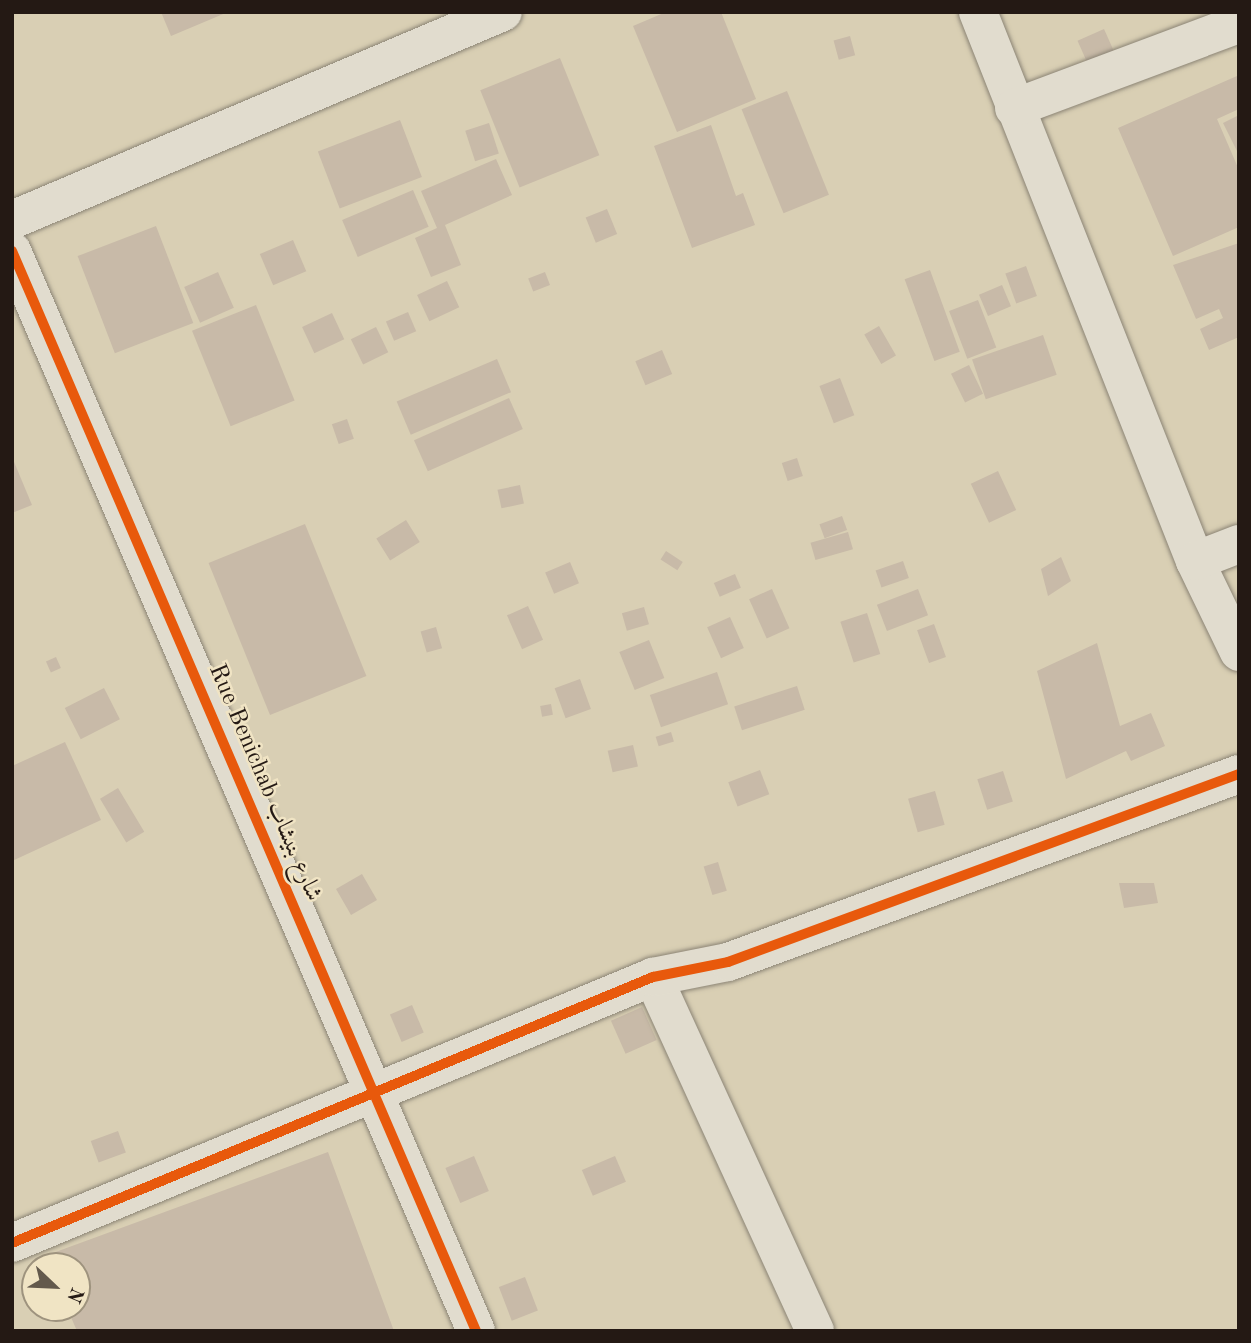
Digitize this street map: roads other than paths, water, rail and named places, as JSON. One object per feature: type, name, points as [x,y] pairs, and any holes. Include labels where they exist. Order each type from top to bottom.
[{"type":"street","points":[[12,220],[503,12]]},
{"type":"street","points":[[978,12],[1195,561],[1239,652]]},
{"type":"street","points":[[1014,108],[1239,24]]},
{"type":"street","name":"Rue Benichab شارع بنيشاب","points":[[12,251],[476,1331]]},
{"type":"street","points":[[1195,561],[1239,544]]},
{"type":"street","points":[[12,1243],[653,976],[728,962],[1239,774]]},
{"type":"street","points":[[653,976],[814,1331]]}]
